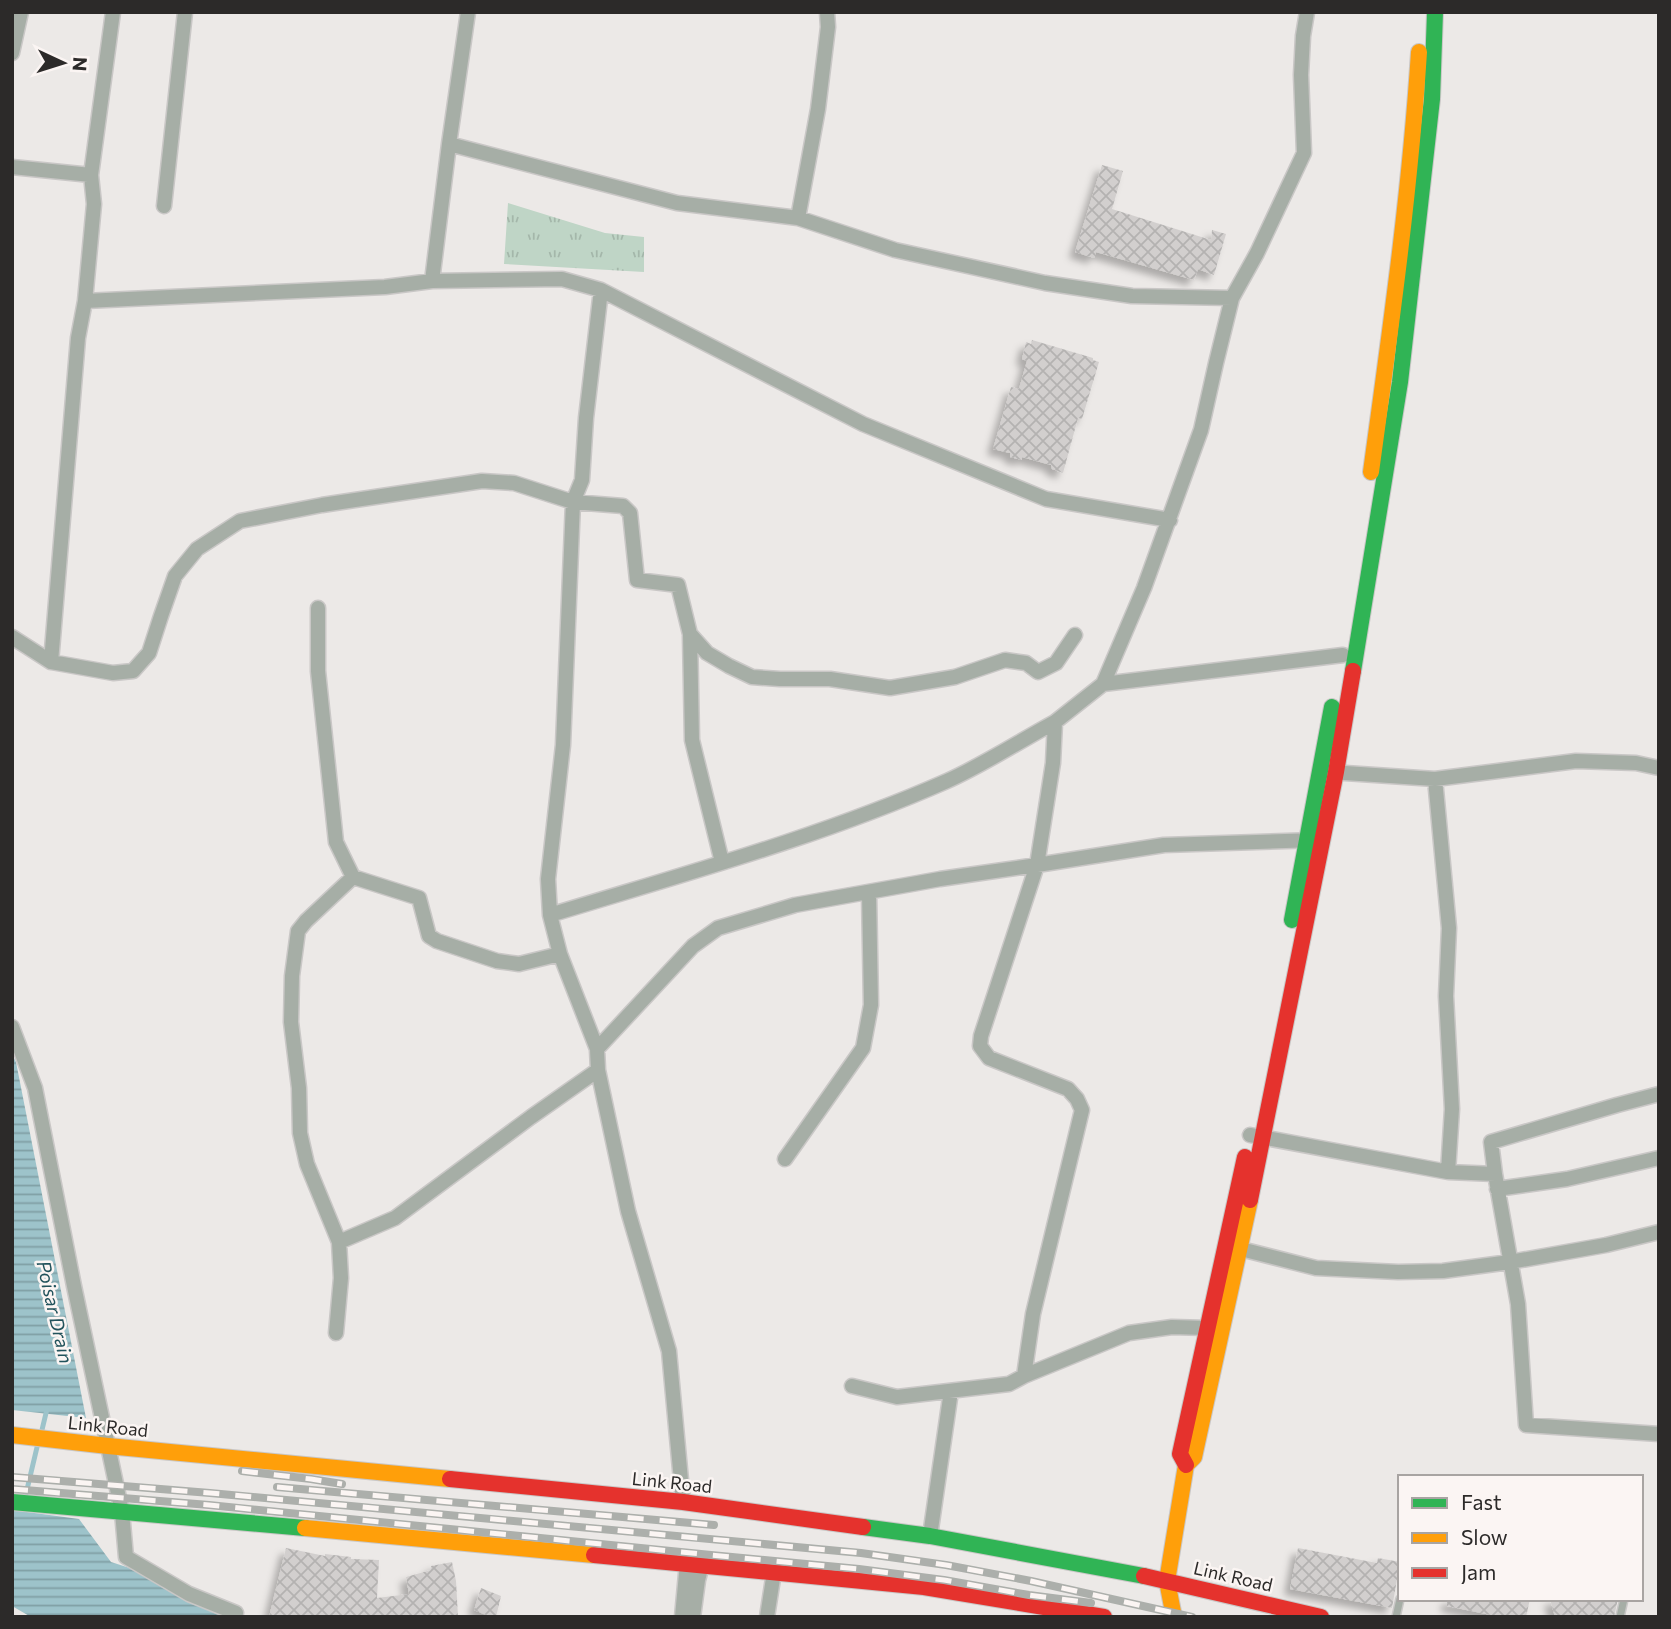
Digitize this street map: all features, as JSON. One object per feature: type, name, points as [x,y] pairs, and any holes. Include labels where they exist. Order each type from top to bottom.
[{"type":"main road","points":[[1174,1617],[1167,1581],[1186,1465],[1194,1457],[1215,1330],[1257,1137],[1316,840],[1371,523],[1392,381],[1412,213],[1424,99],[1428,15]]},
{"type":"main road","points":[[1340,701],[1343,655],[1360,592]]},
{"type":"main road","name":"Link Road","points":[[12,1435],[683,1502],[930,1536],[1167,1581],[1321,1617]]},
{"type":"main road","points":[[12,1502],[924,1587],[1103,1617]]},
{"type":"street","points":[[12,53],[21,12]]},
{"type":"street","points":[[51,662],[78,338],[85,301],[94,204],[91,175],[113,12]]},
{"type":"street","points":[[164,206],[185,12]]},
{"type":"street","points":[[432,281],[468,12]]},
{"type":"street","points":[[798,218],[818,109],[828,27],[827,12]]},
{"type":"street","points":[[550,915],[862,817],[950,779],[1055,722],[1103,684],[1144,588],[1201,430],[1233,298],[1304,153],[1301,75],[1307,12]]},
{"type":"street","points":[[449,144],[677,203],[798,218],[895,250],[1045,283],[1132,296],[1233,298]]},
{"type":"street","points":[[12,167],[91,175]]},
{"type":"street","points":[[85,301],[385,288],[432,281],[562,279],[601,290],[863,424],[1046,499],[1170,520]]},
{"type":"street","points":[[601,290],[586,418],[582,480],[573,502],[563,745],[548,879],[550,915],[560,954],[597,1049],[598,1070],[628,1212],[669,1351],[683,1502]]},
{"type":"street","points":[[12,638],[51,662],[113,673],[133,671],[149,653],[175,576],[197,549],[240,521],[322,505],[482,481],[514,483],[573,502],[623,506],[630,513],[637,580],[678,585],[690,634],[692,740],[722,862]]},
{"type":"street","points":[[318,608],[318,671],[336,842],[354,877],[419,898],[429,936],[437,941],[497,961],[519,964],[560,954]]},
{"type":"street","points":[[690,634],[707,653],[752,677],[780,680],[830,679],[890,688],[955,677],[1005,660],[1026,663],[1038,672],[1056,663],[1076,635]]},
{"type":"street","points":[[1103,684],[1343,655]]},
{"type":"street","points":[[1024,1376],[1033,1314],[1082,1110],[1068,1089],[989,1058],[980,1046],[1037,865],[1053,763],[1055,722]]},
{"type":"street","points":[[1328,772],[1435,779],[1576,761],[1636,763],[1659,768]]},
{"type":"street","points":[[1435,779],[1449,928],[1446,996],[1452,1109],[1448,1172]]},
{"type":"street","points":[[597,1049],[693,946],[718,928],[795,905],[1164,845],[1316,840]]},
{"type":"street","points":[[336,1333],[341,1278],[339,1242],[307,1164],[300,1133],[299,1088],[291,1022],[292,976],[298,931],[354,877]]},
{"type":"street","points":[[785,1158],[863,1048],[871,1005],[869,892]]},
{"type":"street","points":[[12,1027],[35,1088],[104,1446],[122,1512],[126,1557],[189,1594],[236,1613]]},
{"type":"street","points":[[339,1242],[395,1218],[598,1070]]},
{"type":"street","points":[[1659,1094],[1492,1142],[1497,1189],[1518,1304],[1526,1425],[1659,1434]]},
{"type":"street","points":[[1257,1137],[1448,1172],[1495,1174]]},
{"type":"street","points":[[1497,1189],[1567,1179],[1659,1158]]},
{"type":"street","points":[[1233,1247],[1316,1268],[1443,1271],[1606,1245],[1659,1232]]},
{"type":"street","points":[[852,1386],[897,1397],[1009,1384],[1129,1333],[1172,1326],[1215,1330]]},
{"type":"street","points":[[930,1536],[951,1391]]},
{"type":"street","points":[[682,1617],[694,1564]]},
{"type":"street","points":[[693,1617],[698,1580],[694,1564]]},
{"type":"street","points":[[767,1617],[774,1572]]},
{"type":"green space","points":[[508,203],[605,233],[644,237],[644,272],[504,264]]},
{"type":"water","points":[[12,1054],[16,1062],[86,1418],[12,1410]]},
{"type":"water","points":[[12,1510],[79,1519],[111,1562],[192,1588],[246,1617],[31,1617],[12,1606]]},
{"type":"building","points":[[1102,165],[1123,171],[1112,209],[1211,240],[1212,230],[1226,234],[1214,275],[1198,269],[1194,280],[1096,252],[1094,258],[1075,252]]},
{"type":"building","points":[[1032,340],[1099,362],[1082,419],[1078,418],[1063,473],[1052,469],[1051,465],[1022,457],[1022,460],[1010,457],[1010,453],[993,449],[1011,387],[1019,389],[1027,361],[1022,359],[1026,342],[1031,344]]},
{"type":"building","points":[[286,1548],[325,1556],[379,1560],[377,1598],[409,1594],[406,1577],[431,1570],[431,1566],[452,1562],[458,1617],[269,1617]]},
{"type":"building","points":[[1298,1548],[1377,1563],[1378,1558],[1398,1562],[1392,1608],[1290,1589]]},
{"type":"building","points":[[481,1588],[501,1596],[496,1617],[474,1610]]},
{"type":"building","points":[[1447,1601],[1530,1601],[1526,1617],[1501,1617],[1447,1606]]},
{"type":"building","points":[[1551,1601],[1618,1601],[1614,1617],[1555,1617]]},
{"type":"waterway","name":"Poisar Drain","points":[[41,1434],[47,1409]]},
{"type":"waterway","name":"Poisar Drain","points":[[25,1498],[38,1443]]},
{"type":"railway","points":[[242,1471],[342,1484]]},
{"type":"railway","points":[[12,1477],[861,1553],[1031,1581],[1192,1617]]},
{"type":"railway","points":[[277,1487],[714,1525]]},
{"type":"railway","points":[[12,1489],[209,1505],[859,1569],[1091,1603]]},
{"type":"traffic: fast","points":[[1353,671],[1400,382],[1432,99],[1435,12]]},
{"type":"traffic: fast","points":[[1292,920],[1332,707]]},
{"type":"traffic: fast","points":[[12,1502],[305,1528]]},
{"type":"traffic: fast","points":[[863,1527],[930,1536],[1144,1576]]},
{"type":"traffic: slow","points":[[1371,472],[1405,210],[1419,52]]},
{"type":"traffic: slow","points":[[1174,1617],[1167,1581],[1186,1465],[1194,1457],[1250,1200]]},
{"type":"traffic: slow","points":[[12,1435],[450,1479]]},
{"type":"traffic: slow","points":[[305,1528],[594,1555]]},
{"type":"traffic: jam","points":[[1250,1200],[1336,772],[1353,671]]},
{"type":"traffic: jam","points":[[1186,1465],[1180,1454],[1245,1157]]},
{"type":"traffic: jam","points":[[450,1479],[683,1502],[863,1527]]},
{"type":"traffic: jam","points":[[594,1555],[924,1587],[1104,1617]]},
{"type":"traffic: jam","points":[[1144,1576],[1321,1617]]}]
